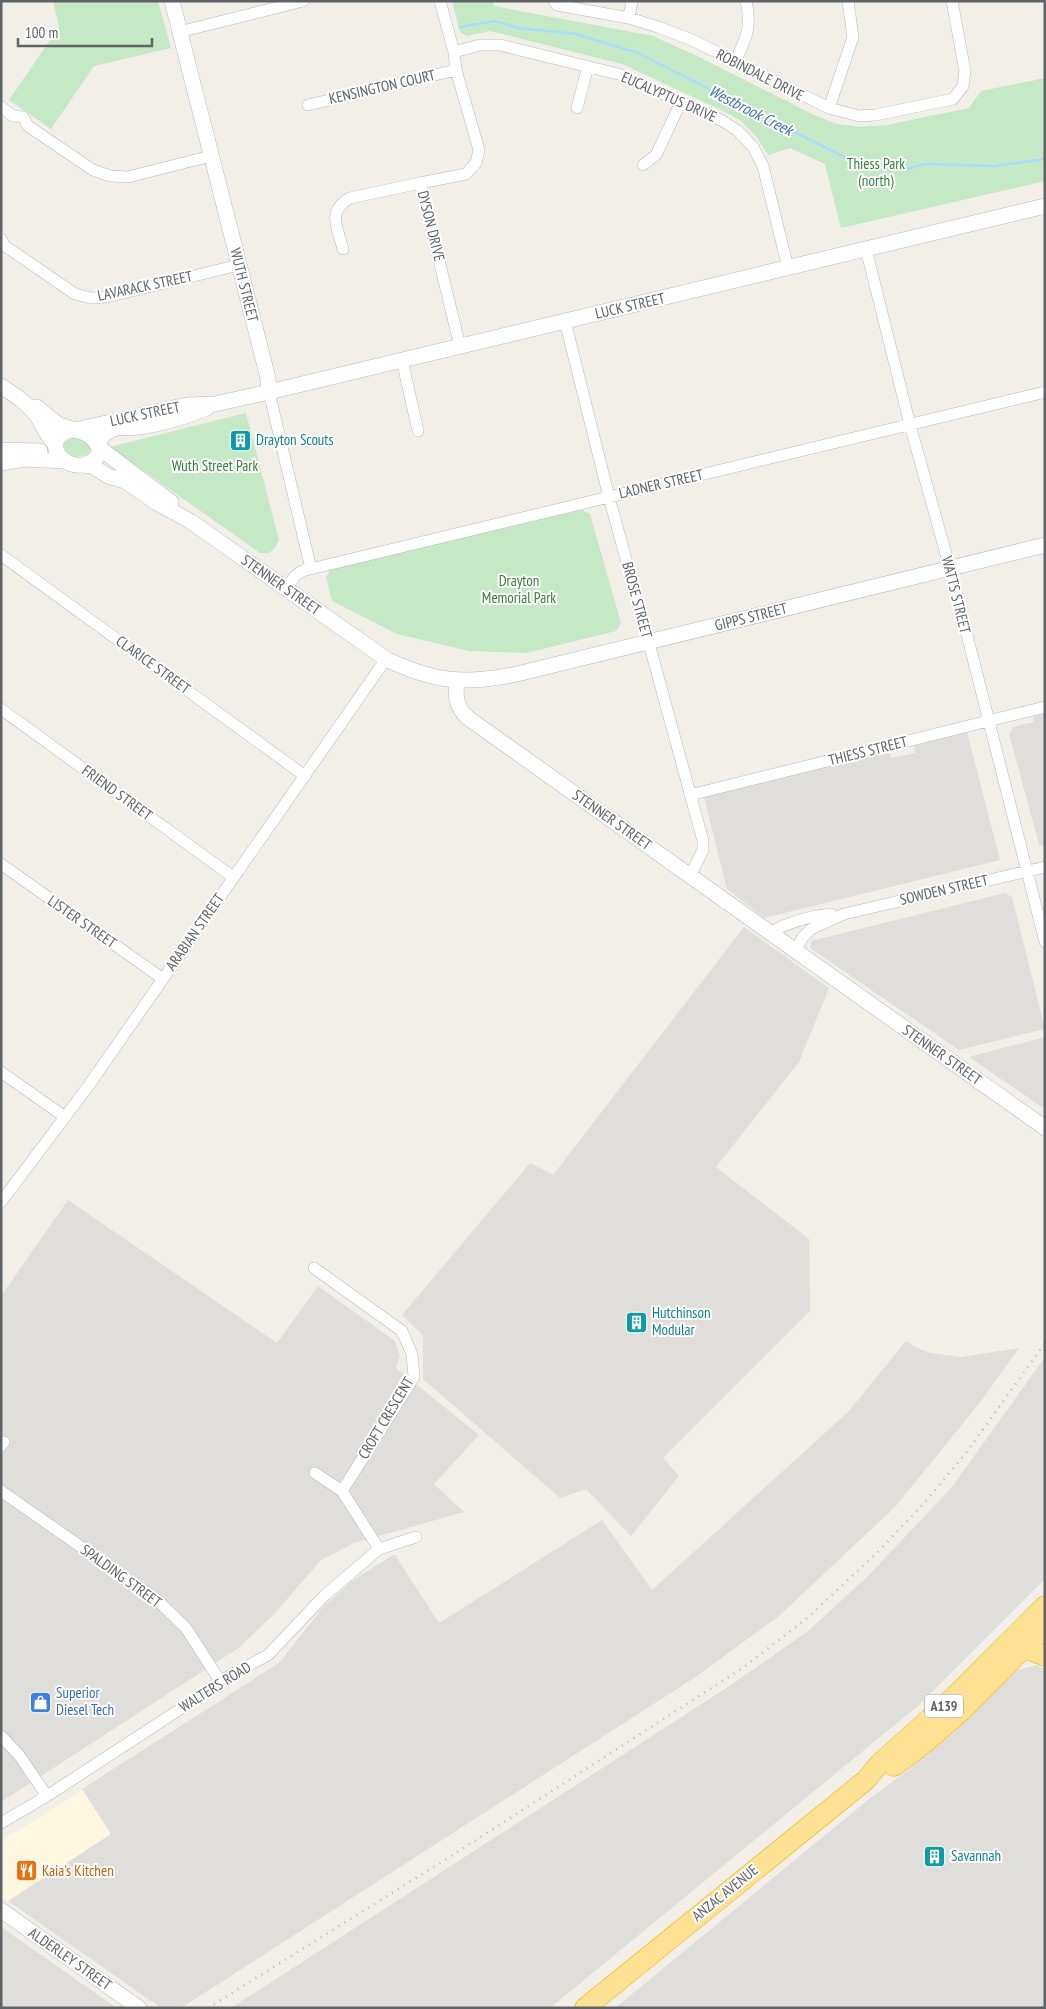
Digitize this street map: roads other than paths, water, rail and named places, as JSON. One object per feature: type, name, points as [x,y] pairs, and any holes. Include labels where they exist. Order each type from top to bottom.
[{"type":"highway","name":"ANZAC AVENUE","points":[[585,2008],[866,1780],[886,1772],[920,1748],[944,1727],[1035,1634],[1045,1606]]},
{"type":"highway","points":[[1035,1634],[1045,1656]]},
{"type":"main road","name":"WUTH STREET","points":[[172,1],[269,384],[268,392]]},
{"type":"main road","name":"LUCK STREET","points":[[98,446],[104,435],[113,429],[139,427],[157,423],[192,414],[215,404],[1045,206]]},
{"type":"main road","points":[[1,386],[24,402],[40,420],[58,454],[65,461]]},
{"type":"main road","points":[[1,463],[24,459],[65,461],[75,465],[82,465],[93,461],[96,456],[98,446],[90,434],[59,425],[35,406],[24,402]]},
{"type":"main road","name":"LUCK STREET","points":[[75,430],[187,404],[215,404]]},
{"type":"main road","points":[[21,449],[31,445],[34,441],[40,420]]},
{"type":"main road","points":[[1,450],[21,449],[36,451],[55,446],[62,434],[75,430]]},
{"type":"main road","name":"STENNER STREET","points":[[98,446],[180,509],[190,520]]},
{"type":"main road","name":"STENNER STREET","points":[[82,465],[92,466],[108,476],[125,481],[157,503],[190,520],[386,659],[423,675],[457,681],[458,704],[468,718],[1045,1128]]},
{"type":"main road","name":"GIPPS STREET","points":[[457,681],[497,678],[1045,545]]},
{"type":"main road","name":"ALDERLEY STREET","points":[[1,1910],[139,2008]]},
{"type":"street","points":[[179,32],[303,1]]},
{"type":"street","name":"DYSON DRIVE","points":[[440,1],[454,52],[456,70],[479,150],[476,163],[466,174],[420,184],[460,346]]},
{"type":"street","name":"ROBINDALE DRIVE","points":[[554,1],[557,5],[629,18],[658,27],[692,40],[828,108],[859,116],[876,115],[953,99],[964,86],[965,71],[952,1]]},
{"type":"street","points":[[629,18],[632,1]]},
{"type":"street","points":[[734,62],[749,30],[750,17],[746,1]]},
{"type":"street","points":[[828,108],[853,37],[848,1]]},
{"type":"street","name":"EUCALYPTUS DRIVE","points":[[454,52],[480,45],[500,45],[588,66],[622,75],[721,120],[738,131],[753,147],[762,166],[788,268]]},
{"type":"street","points":[[577,108],[588,66]]},
{"type":"street","name":"KENSINGTON COURT","points":[[308,105],[456,70]]},
{"type":"street","points":[[643,165],[656,155],[681,102]]},
{"type":"street","points":[[1,107],[13,116],[18,124],[28,126],[93,170],[110,176],[128,176],[211,156]]},
{"type":"street","points":[[343,249],[335,218],[336,209],[341,203],[350,198],[420,184]]},
{"type":"street","name":"LAVARACK STREET","points":[[2,244],[68,290],[91,298],[107,298],[239,265]]},
{"type":"street","name":"WATTS STREET","points":[[866,249],[910,425],[950,568],[1045,942]]},
{"type":"street","name":"BROSE STREET","points":[[565,321],[609,497],[703,841],[704,850],[690,876]]},
{"type":"street","points":[[402,360],[418,431]]},
{"type":"street","name":"WUTH STREET","points":[[268,392],[311,569]]},
{"type":"street","name":"LADNER STREET","points":[[286,589],[295,576],[302,571],[1045,392]]},
{"type":"street","name":"CLARICE STREET","points":[[1,555],[304,776]]},
{"type":"street","name":"ARABIAN STREET","points":[[2,1200],[65,1117],[163,979],[386,659]]},
{"type":"street","name":"THIESS STREET","points":[[690,795],[1045,707]]},
{"type":"street","name":"FRIEND STREET","points":[[1,709],[233,877]]},
{"type":"street","name":"LISTER STREET","points":[[1,864],[163,979]]},
{"type":"street","name":"SOWDEN STREET","points":[[796,952],[803,937],[811,929],[844,914],[1045,867]]},
{"type":"street","name":"SOWDEN STREET","points":[[769,933],[797,920],[830,914],[844,914]]},
{"type":"street","points":[[1,1072],[65,1117]]},
{"type":"street","name":"CROFT CRESCENT","points":[[314,1268],[402,1332],[412,1354],[414,1377],[342,1491]]},
{"type":"street","points":[[315,1473],[342,1491],[379,1549]]},
{"type":"street","name":"SPALDING STREET","points":[[1,1491],[157,1600],[186,1628],[220,1681]]},
{"type":"street","name":"WALTERS ROAD","points":[[1,1824],[220,1681],[268,1655],[325,1595],[379,1549],[416,1536]]},
{"type":"street","points":[[1,1736],[19,1755],[46,1796]]},
{"type":"waterway","name":"Westbrook Creek","points":[[460,27],[494,21],[519,28],[576,34],[638,53],[868,169],[903,170],[925,164],[995,166],[1045,159]]},
{"type":"railway","points":[[208,2008],[459,1851],[744,1667],[806,1619],[876,1554],[925,1502],[966,1453],[1045,1343]]},
{"type":"place","name":"Drayton Scouts","points":[[240,440]]},
{"type":"place","name":"Hutchinson Modular","points":[[636,1322]]},
{"type":"place","name":"Superior Diesel Tech","points":[[40,1702]]},
{"type":"place","name":"Savannah","points":[[935,1856]]},
{"type":"place","name":"Kaia's Kitchen","points":[[26,1871]]},
{"type":"park label","name":"Thiess Park (north)","points":[[876,172]]},
{"type":"park label","name":"Wuth Street Park","points":[[215,466]]},
{"type":"park label","name":"Drayton Memorial Park","points":[[519,590]]}]
